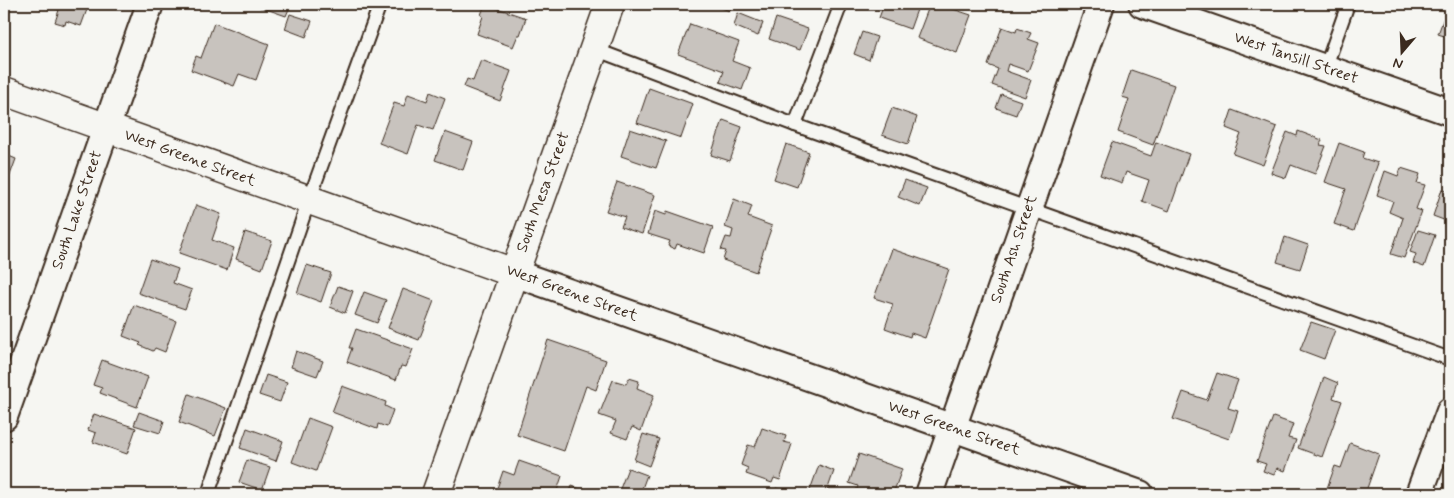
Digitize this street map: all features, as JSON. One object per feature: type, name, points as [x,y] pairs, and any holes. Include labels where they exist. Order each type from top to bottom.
[{"type":"street","name":"South Lake Street","points":[[4,417],[150,4]]},
{"type":"street","name":"South Mesa Street","points":[[438,494],[610,4]]},
{"type":"street","name":"South Ash Street","points":[[929,494],[1101,4]]},
{"type":"street","name":"West Tansill Street","points":[[1142,4],[1450,112]]},
{"type":"street","name":"West Greene Street","points":[[4,91],[1140,494]]},
{"type":"street","points":[[1419,494],[1450,411]]},
{"type":"lane","points":[[208,494],[309,200],[380,4]]},
{"type":"lane","points":[[795,124],[841,4]]},
{"type":"lane","points":[[1326,69],[1348,4]]},
{"type":"lane","points":[[594,49],[795,124],[1450,359]]},
{"type":"building","points":[[41,4],[89,4],[81,26],[66,21],[65,25],[55,22],[59,10]]},
{"type":"building","points":[[252,4],[291,4],[286,16]]},
{"type":"building","points":[[485,4],[526,18],[513,47],[477,34]]},
{"type":"building","points":[[710,4],[733,4],[730,11]]},
{"type":"building","points":[[884,4],[919,4],[910,29],[879,18]]},
{"type":"building","points":[[930,4],[938,4],[971,15],[957,53],[917,38]]},
{"type":"building","points":[[1447,9],[1450,10],[1450,38],[1438,34]]},
{"type":"building","points":[[738,13],[763,23],[758,36],[734,26]]},
{"type":"building","points":[[290,14],[312,21],[306,37],[285,29]]},
{"type":"building","points":[[776,18],[808,29],[800,50],[769,39]]},
{"type":"building","points":[[214,23],[269,44],[256,80],[239,74],[234,86],[191,70],[196,56],[201,58]]},
{"type":"building","points":[[690,24],[739,42],[732,61],[750,68],[742,90],[720,82],[724,71],[678,54]]},
{"type":"building","points":[[1002,27],[1016,32],[1017,28],[1031,33],[1028,39],[1039,43],[1028,71],[1008,64],[1006,71],[1031,80],[1025,97],[992,85],[998,69],[988,65]]},
{"type":"building","points":[[862,32],[877,37],[869,60],[854,54]]},
{"type":"building","points":[[481,60],[511,71],[500,101],[464,87],[467,79],[473,81]]},
{"type":"building","points":[[1131,70],[1174,85],[1153,145],[1118,132],[1129,99],[1122,97]]},
{"type":"building","points":[[649,88],[693,104],[681,138],[637,123]]},
{"type":"building","points":[[430,92],[445,98],[433,130],[418,125],[408,154],[379,143],[394,103],[404,106],[408,94],[427,101]]},
{"type":"building","points":[[1001,94],[1021,101],[1016,115],[996,108]]},
{"type":"building","points":[[892,108],[917,117],[908,144],[882,135]]},
{"type":"building","points":[[1232,110],[1277,127],[1263,165],[1233,154],[1241,134],[1226,128]]},
{"type":"building","points":[[723,120],[742,127],[730,161],[711,155]]},
{"type":"building","points":[[630,129],[666,141],[656,168],[621,156]]},
{"type":"building","points":[[1298,131],[1322,140],[1320,145],[1326,146],[1315,174],[1291,165],[1286,178],[1271,173],[1287,132],[1297,136]]},
{"type":"building","points":[[445,132],[473,142],[463,170],[435,160]]},
{"type":"building","points":[[1112,142],[1151,156],[1156,142],[1189,154],[1169,211],[1142,201],[1149,180],[1126,172],[1122,183],[1100,175]]},
{"type":"building","points":[[1339,143],[1364,152],[1362,158],[1378,163],[1354,231],[1334,224],[1346,189],[1325,182]]},
{"type":"building","points":[[786,144],[809,152],[797,187],[774,179]]},
{"type":"building","points":[[4,154],[16,159],[5,189],[4,189]]},
{"type":"building","points":[[1401,168],[1420,174],[1417,183],[1425,185],[1416,209],[1422,211],[1404,258],[1391,254],[1403,218],[1389,212],[1393,201],[1377,195],[1385,171],[1398,176]]},
{"type":"building","points":[[905,180],[927,188],[920,206],[898,197]]},
{"type":"building","points":[[617,182],[655,195],[642,234],[621,227],[625,217],[606,211]]},
{"type":"building","points":[[1442,189],[1450,192],[1450,239],[1444,237],[1449,222],[1433,216]]},
{"type":"building","points":[[734,199],[752,206],[748,217],[772,226],[756,272],[723,260],[726,251],[721,250],[726,237],[731,238],[733,230],[725,227]]},
{"type":"building","points":[[196,205],[221,214],[212,240],[234,248],[227,270],[179,253]]},
{"type":"building","points":[[655,211],[666,215],[667,211],[713,227],[704,253],[677,244],[675,249],[668,246],[670,241],[648,234]]},
{"type":"building","points":[[1418,230],[1435,235],[1424,267],[1413,263],[1416,254],[1410,252]]},
{"type":"building","points":[[245,232],[272,241],[262,269],[236,259]]},
{"type":"building","points":[[1285,237],[1308,245],[1300,269],[1277,262]]},
{"type":"building","points":[[892,249],[949,269],[925,338],[911,333],[910,337],[885,328],[893,304],[874,298]]},
{"type":"building","points":[[150,259],[178,269],[173,283],[192,290],[185,309],[138,293]]},
{"type":"building","points":[[307,265],[331,273],[321,302],[297,293]]},
{"type":"building","points":[[338,286],[353,291],[345,313],[330,307]]},
{"type":"building","points":[[403,289],[434,301],[419,340],[388,328]]},
{"type":"building","points":[[364,292],[386,300],[377,323],[355,315]]},
{"type":"building","points":[[134,305],[176,321],[165,352],[155,348],[153,351],[139,345],[141,343],[123,336]]},
{"type":"building","points":[[1311,322],[1335,330],[1324,359],[1300,350]]},
{"type":"building","points":[[356,329],[413,349],[406,367],[401,366],[396,380],[347,362],[352,348],[349,348]]},
{"type":"building","points":[[548,340],[606,360],[596,390],[586,386],[564,451],[517,435]]},
{"type":"building","points":[[296,351],[323,361],[317,376],[291,367]]},
{"type":"building","points":[[102,360],[148,377],[137,407],[100,393],[102,388],[93,385]]},
{"type":"building","points":[[1217,373],[1238,380],[1228,408],[1238,411],[1229,439],[1173,419],[1183,392],[1207,400]]},
{"type":"building","points":[[266,375],[287,382],[280,402],[259,395]]},
{"type":"building","points":[[1324,377],[1338,383],[1333,398],[1342,401],[1322,457],[1298,448]]},
{"type":"building","points":[[629,378],[639,381],[637,388],[654,395],[641,431],[632,427],[627,439],[611,433],[616,421],[599,415],[613,380],[626,384]]},
{"type":"building","points":[[342,386],[386,402],[385,406],[393,410],[387,427],[378,424],[377,429],[332,412]]},
{"type":"building","points":[[189,394],[226,408],[215,436],[179,422]]},
{"type":"building","points":[[139,412],[164,421],[160,433],[134,425]]},
{"type":"building","points":[[94,414],[136,428],[127,454],[93,442],[96,433],[88,430]]},
{"type":"building","points":[[1273,417],[1293,424],[1288,438],[1296,440],[1285,471],[1277,468],[1274,475],[1263,471],[1266,464],[1257,461]]},
{"type":"building","points":[[308,418],[332,427],[316,471],[292,462]]},
{"type":"building","points":[[247,428],[283,441],[276,461],[240,448]]},
{"type":"building","points":[[762,428],[786,436],[784,442],[792,444],[780,480],[774,478],[772,483],[746,474],[748,468],[741,465],[748,445],[755,447]]},
{"type":"building","points":[[643,434],[659,439],[649,466],[634,460]]},
{"type":"building","points":[[1350,443],[1379,454],[1365,494],[1337,494],[1326,491],[1335,466],[1341,468]]},
{"type":"building","points":[[859,454],[902,469],[893,494],[855,494],[858,486],[849,483]]},
{"type":"building","points":[[247,460],[270,467],[262,490],[239,482]]},
{"type":"building","points":[[519,461],[562,476],[556,494],[495,494],[503,471],[514,475]]},
{"type":"building","points":[[819,465],[834,471],[826,494],[812,494],[809,493]]},
{"type":"building","points":[[628,468],[647,475],[640,494],[618,494]]},
{"type":"building","points":[[572,486],[595,494],[569,494]]},
{"type":"building","points":[[776,488],[794,494],[774,494]]}]
